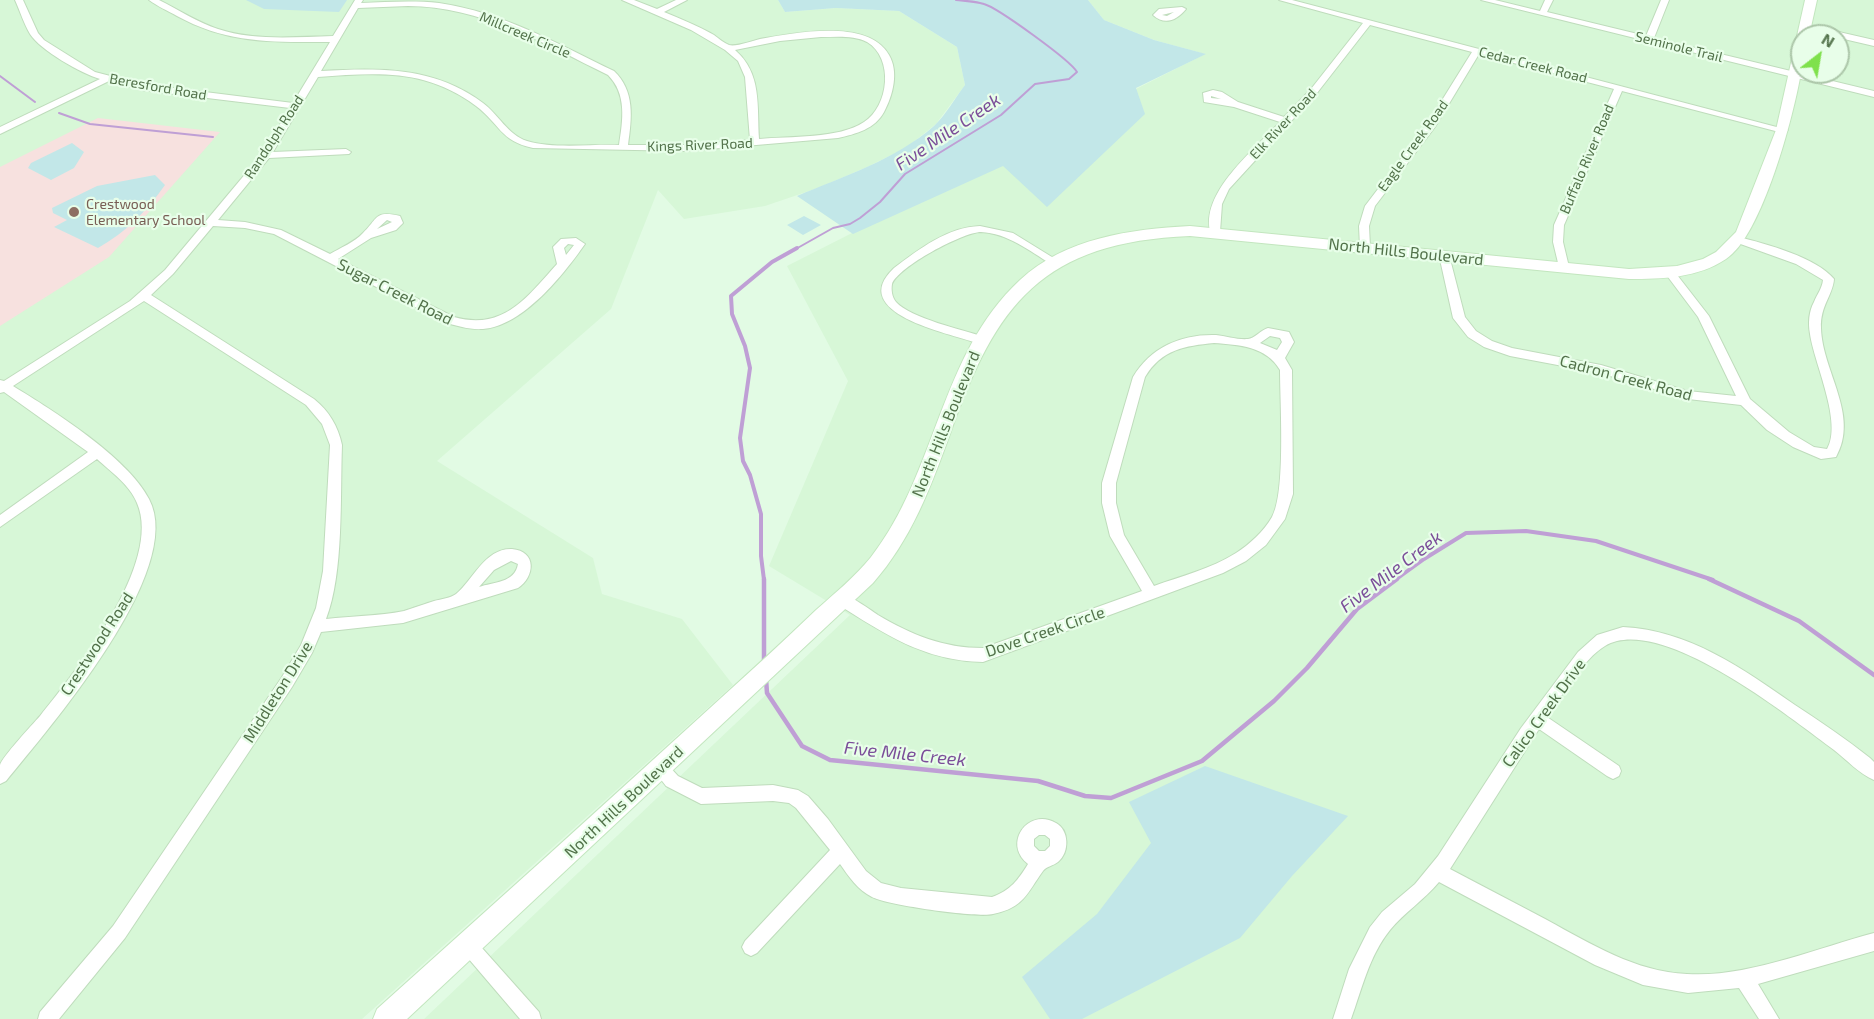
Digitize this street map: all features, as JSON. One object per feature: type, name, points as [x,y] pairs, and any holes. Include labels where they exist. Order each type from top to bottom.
[{"type":"street","name":"Beresford Road","points":[[19,0],[28,24],[41,42],[84,70],[107,79],[141,87],[295,106]]},
{"type":"street","points":[[153,0],[225,34],[250,38],[335,39]]},
{"type":"street","points":[[626,0],[731,48],[742,59],[749,74],[755,143]]},
{"type":"street","points":[[656,12],[683,0]]},
{"type":"street","points":[[1182,9],[1191,0]]},
{"type":"street","name":"Cedar Creek Road","points":[[1283,0],[1783,130]]},
{"type":"street","name":"Seminole Trail","points":[[1485,0],[1790,74]]},
{"type":"street","points":[[1542,14],[1550,0]]},
{"type":"street","points":[[1648,40],[1665,0]]},
{"type":"street","name":"North Hills Boulevard","points":[[1805,24],[1811,0]]},
{"type":"street","name":"Randolph Road","points":[[1,386],[144,296],[169,272],[212,223],[266,155],[357,3]]},
{"type":"street","name":"Millcreek Circle","points":[[357,3],[425,4],[461,10],[523,32],[611,73],[621,81],[626,93],[622,147]]},
{"type":"street","name":"Elk River Road","points":[[1215,232],[1217,204],[1224,188],[1314,91],[1368,22]]},
{"type":"street","name":"Kings River Road","points":[[315,74],[384,72],[423,76],[447,85],[477,103],[515,141],[537,146],[686,148],[837,135],[865,126],[877,116],[891,84],[891,67],[885,57],[871,41],[852,35],[801,37],[731,48]]},
{"type":"street","points":[[1850,40],[1874,43]]},
{"type":"street","name":"Eagle Creek Road","points":[[1365,247],[1364,226],[1370,206],[1430,127],[1477,50]]},
{"type":"street","points":[[0,131],[107,79]]},
{"type":"street","name":"North Hills Boulevard","points":[[387,1019],[783,655],[842,600],[879,561],[912,509],[960,380],[981,340],[1015,294],[1055,262],[1096,244],[1139,234],[1166,231],[1215,232],[1629,274],[1670,273],[1700,266],[1718,258],[1739,240],[1783,130],[1793,84]]},
{"type":"street","name":"Seminole Trail","points":[[1832,84],[1874,94]]},
{"type":"street","name":"Buffalo River Road","points":[[1564,267],[1558,242],[1559,225],[1619,87]]},
{"type":"street","points":[[1235,104],[1286,121]]},
{"type":"street","points":[[266,155],[345,152]]},
{"type":"street","name":"Sugar Creek Road","points":[[212,223],[265,229],[450,320],[473,327],[492,324],[515,314],[563,265]]},
{"type":"street","points":[[981,340],[895,307],[888,299],[886,291],[891,277],[949,237],[973,229],[1004,233],[1055,262]]},
{"type":"street","points":[[330,259],[367,236]]},
{"type":"street","points":[[1670,273],[1703,316],[1745,401],[1764,422],[1820,455],[1834,452],[1838,443],[1838,435],[1833,400],[1815,334],[1817,308],[1828,288],[1828,279],[1821,271],[1808,264],[1739,240]]},
{"type":"street","name":"Cadron Creek Road","points":[[1444,255],[1459,318],[1472,334],[1488,344],[1509,352],[1601,369],[1688,395],[1745,401]]},
{"type":"street","name":"Middleton Drive","points":[[47,1019],[119,932],[287,682],[317,626],[330,572],[337,461],[332,428],[325,417],[310,402],[144,296]]},
{"type":"street","name":"Dove Creek Circle","points":[[1251,344],[1268,332],[1285,335],[1288,342],[1279,358]]},
{"type":"street","name":"Dove Creek Circle","points":[[842,600],[921,646],[947,654],[983,655],[999,650],[1151,594],[1218,569],[1241,557],[1261,541],[1278,519],[1286,494],[1286,370],[1279,358],[1269,350],[1251,344],[1214,339],[1173,345],[1158,354],[1145,366],[1133,390],[1109,483],[1109,503],[1117,536],[1151,594]]},
{"type":"street","name":"Crestwood Road","points":[[0,776],[48,717],[118,618],[147,555],[150,530],[145,504],[136,490],[96,453],[40,410],[1,386]]},
{"type":"street","points":[[0,522],[96,453]]},
{"type":"street","points":[[317,626],[403,617],[422,613],[460,599]]},
{"type":"street","name":"Calico Creek Drive","points":[[1342,1019],[1364,955],[1383,924],[1421,890],[1454,848],[1537,719],[1581,659],[1597,643],[1618,634],[1654,636],[1693,649],[1745,679],[1836,742],[1874,772]]},
{"type":"street","points":[[1537,719],[1613,771]]},
{"type":"street","points":[[660,768],[678,785],[701,796],[773,793],[792,796],[810,811],[860,877],[876,890],[901,897],[992,906],[1008,900],[1021,891],[1040,860]]},
{"type":"street","points":[[751,947],[840,852]]},
{"type":"street","points":[[1436,871],[1600,958],[1633,973],[1684,984],[1710,983],[1743,977],[1874,942]]},
{"type":"street","points":[[468,945],[532,1019]]},
{"type":"street","points":[[1743,977],[1770,1019]]},
{"type":"shaded area","points":[[0,0],[778,0],[785,12],[836,8],[899,11],[957,47],[965,85],[936,124],[906,148],[867,167],[818,188],[765,206],[684,219],[658,190],[611,309],[437,461],[593,558],[602,594],[682,619],[733,685],[362,1019],[0,1019]]},
{"type":"shaded area","points":[[246,0],[347,0],[339,12],[264,9]]},
{"type":"shaded area","points":[[778,0],[1088,0],[1104,20],[1154,40],[1206,54],[1136,88],[1145,114],[1047,207],[1003,166],[853,234],[797,196],[886,158],[934,126],[965,85],[957,47],[899,11],[836,8],[785,12]]},
{"type":"shaded area","points":[[1088,0],[1874,0],[1874,1019],[424,1019],[850,615],[769,566],[848,381],[787,266],[1205,54],[1154,40],[1104,20]]},
{"type":"shaded area","name":"Crestwood Elementary School","points":[[98,118],[220,132],[109,257],[0,326],[0,167]]},
{"type":"shaded area","points":[[72,143],[84,152],[74,168],[51,180],[28,168],[31,163]]},
{"type":"shaded area","points":[[155,175],[165,185],[158,195],[143,213],[98,248],[54,227],[67,220],[53,213],[52,208],[97,186]]},
{"type":"shaded area","points":[[804,216],[821,225],[803,235],[787,225]]},
{"type":"shaded area","points":[[1205,766],[1348,816],[1292,876],[1240,938],[1082,1019],[1050,1019],[1022,977],[1097,914],[1151,843],[1129,802]]},
{"type":"waterway","name":"Five Mile Creek","points":[[794,250],[833,228],[850,224],[860,218],[880,202],[905,174],[1001,115],[1035,84],[1069,79],[1077,72],[1048,46],[992,8],[977,2],[956,0]]},
{"type":"waterway","points":[[0,76],[35,102]]},
{"type":"waterway","points":[[59,113],[90,124],[213,137]]},
{"type":"waterway","name":"Five Mile Creek","points":[[764,580],[761,556],[761,514],[750,475],[743,461],[740,438],[750,368],[745,346],[732,314],[731,296],[772,262],[797,248]]},
{"type":"waterway","name":"Five Mile Creek","points":[[1395,580],[1466,533],[1526,531],[1596,541],[1713,580]]},
{"type":"waterway","name":"Five Mile Creek","points":[[766,679],[767,693],[802,746],[830,760],[1038,781],[1085,796],[1111,798],[1202,761],[1274,701],[1307,668],[1357,609],[1397,579]]},
{"type":"waterway","name":"Five Mile Creek","points":[[1709,579],[1799,621],[1874,675]]},
{"type":"waterway","name":"Five Mile Creek","points":[[764,580],[764,663]]},
{"type":"place","name":"Crestwood Elementary School","points":[[74,212]]}]
